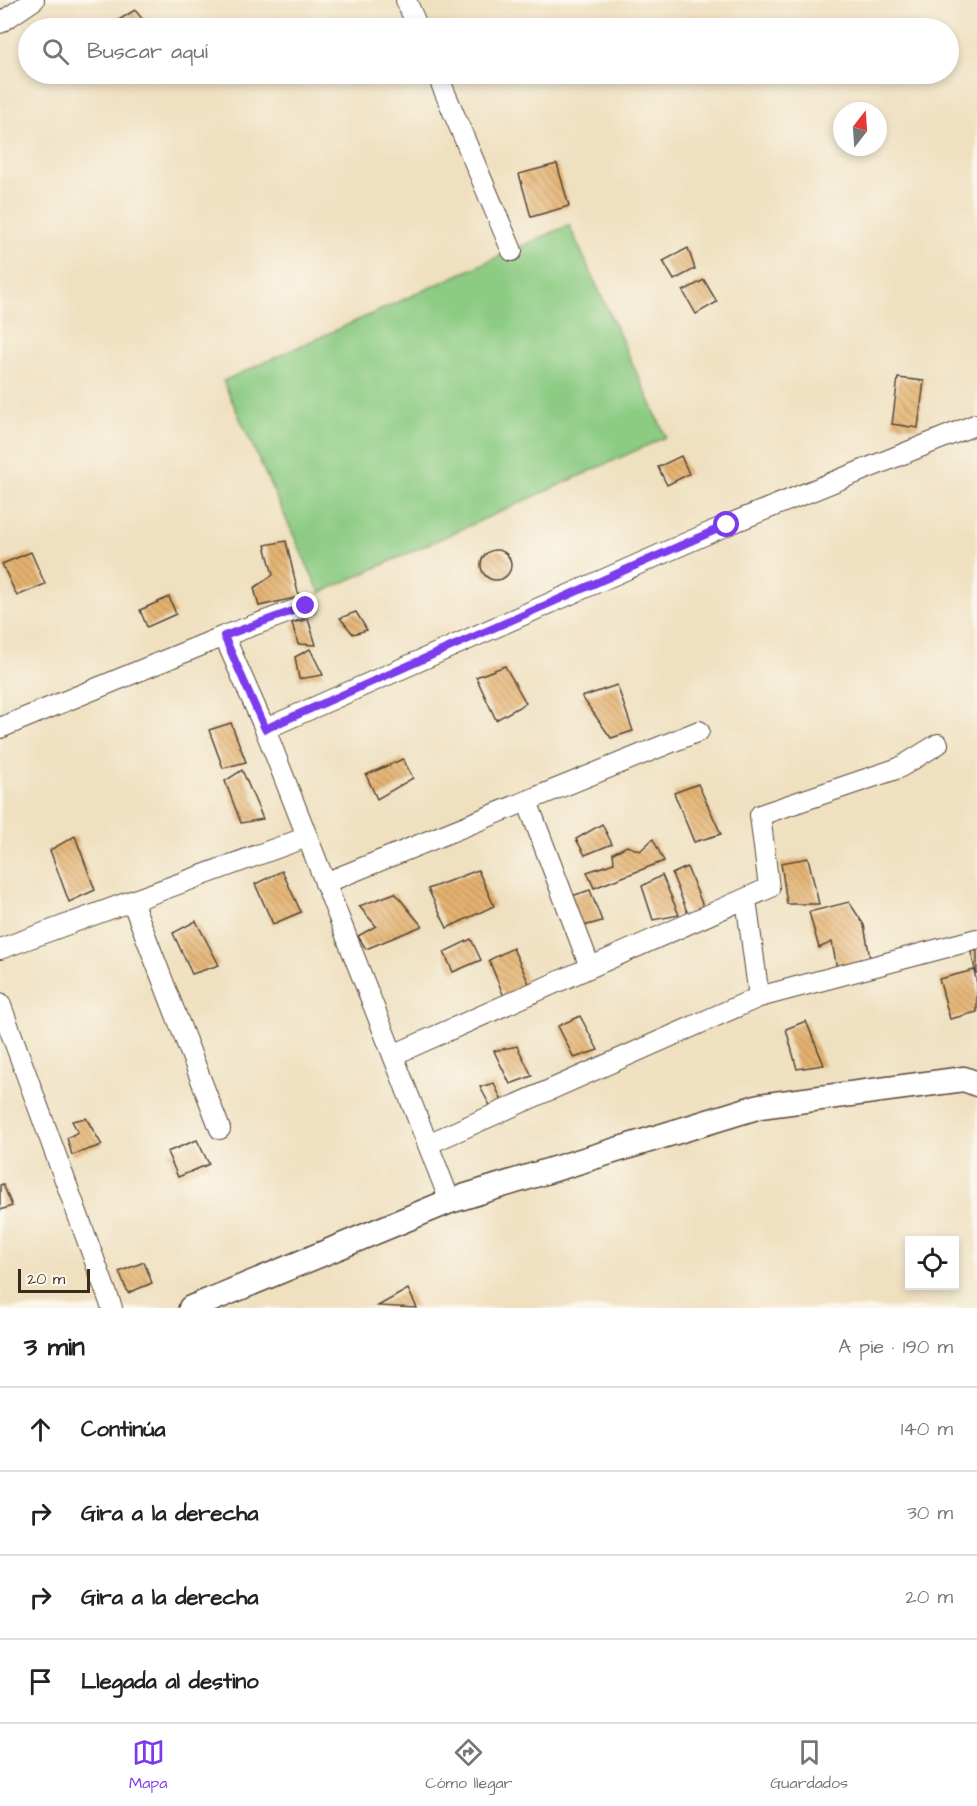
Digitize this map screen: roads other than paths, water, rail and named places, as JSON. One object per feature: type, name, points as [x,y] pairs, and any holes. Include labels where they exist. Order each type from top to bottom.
[{"type":"street","points":[[0,22],[34,0]]},
{"type":"street","points":[[406,0],[414,18]]},
{"type":"street","points":[[441,84],[512,251]]},
{"type":"street","points":[[265,729],[727,525],[977,424]]},
{"type":"street","points":[[0,728],[224,636],[306,606]]},
{"type":"street","points":[[224,636],[265,729],[450,1201]]},
{"type":"street","points":[[325,883],[699,731]]},
{"type":"street","points":[[393,1055],[769,888],[760,815],[899,768],[938,744]]},
{"type":"street","points":[[527,801],[591,968]]},
{"type":"street","points":[[0,949],[307,837]]},
{"type":"street","points":[[746,899],[759,997]]},
{"type":"street","points":[[132,901],[220,1129]]},
{"type":"street","points":[[428,1144],[759,997],[977,939]]},
{"type":"street","points":[[0,1003],[112,1308]]},
{"type":"street","points":[[191,1308],[450,1201],[760,1106],[973,1079]]}]
